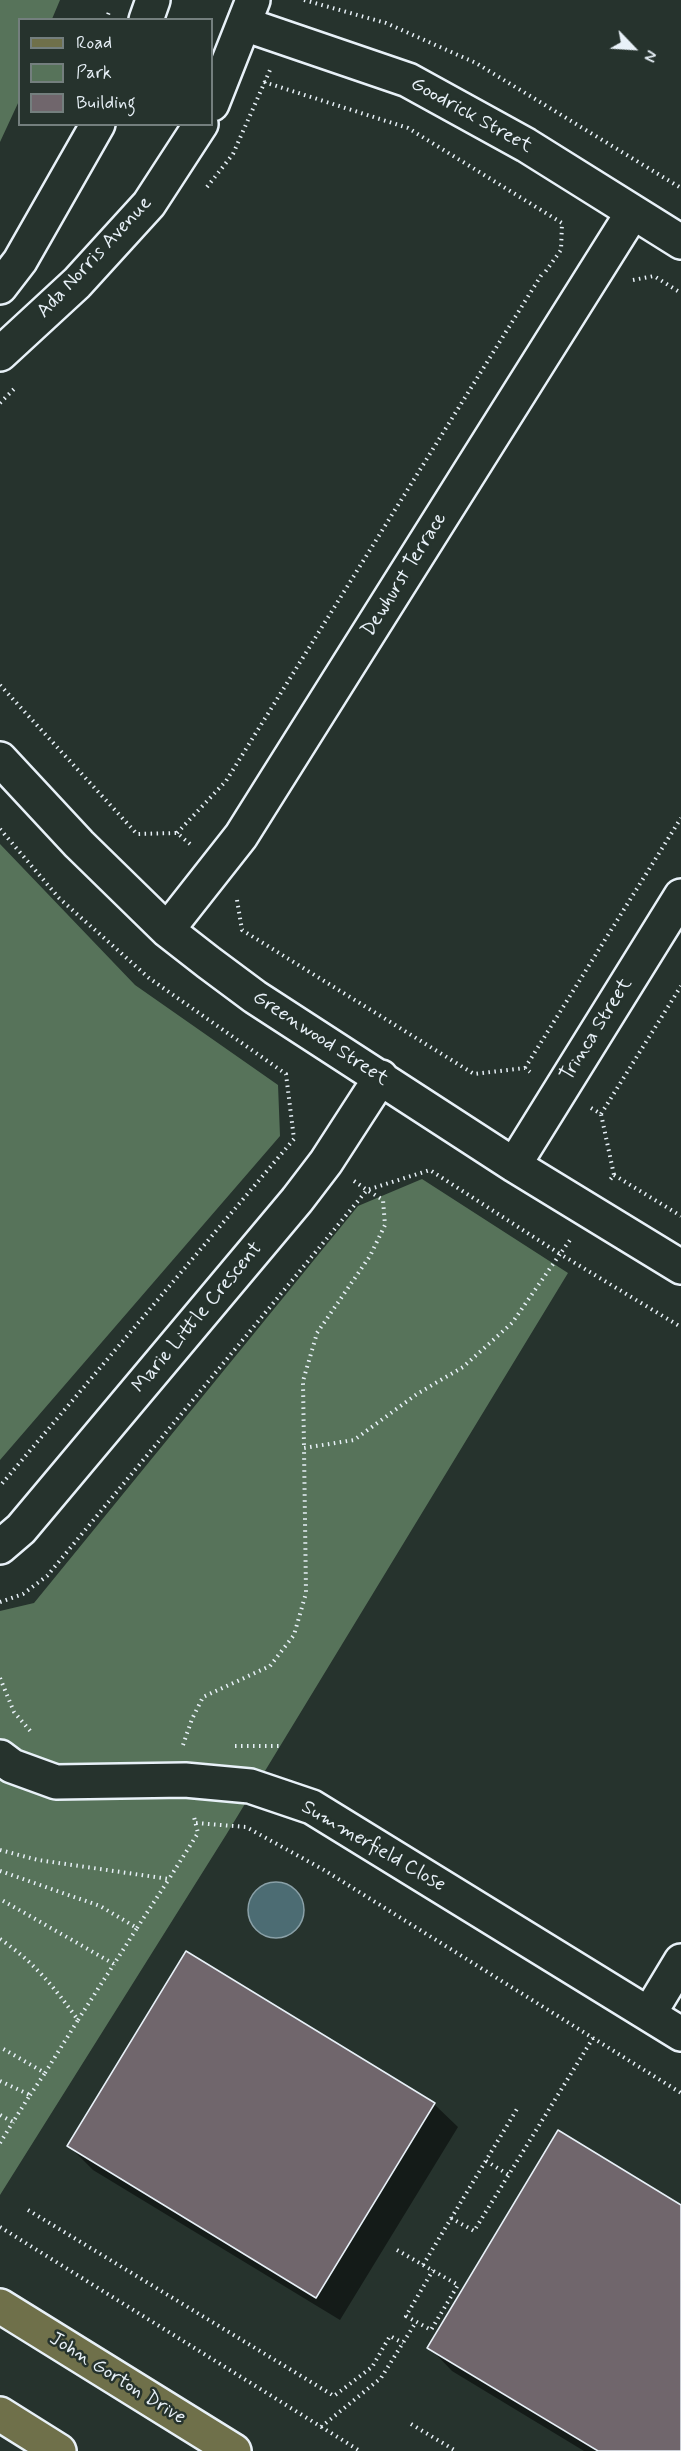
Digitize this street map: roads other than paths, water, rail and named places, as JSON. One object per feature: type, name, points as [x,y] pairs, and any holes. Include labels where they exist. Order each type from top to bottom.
[{"type":"main road","name":"John Gorton Drive","points":[[0,2306],[234,2451]]},
{"type":"main road","points":[[0,2414],[59,2451]]},
{"type":"street","points":[[147,18],[153,0]]},
{"type":"street","points":[[213,102],[249,12]]},
{"type":"street","name":"Goodrick Street","points":[[249,12],[408,80],[526,145],[681,242]]},
{"type":"street","points":[[0,287],[20,261],[97,126]]},
{"type":"street","name":"Ada Norris Avenue","points":[[0,354],[77,283],[149,204],[200,126]]},
{"type":"street","name":"Dewhurst Terrace","points":[[167,930],[241,836],[633,212]]},
{"type":"street","name":"Greenwood Street","points":[[0,759],[79,844],[167,930],[255,998],[381,1077],[514,1165],[681,1267]]},
{"type":"street","name":"Trinca Street","points":[[514,1165],[681,896]]},
{"type":"street","name":"Marie Little Crescent","points":[[0,1547],[21,1529],[297,1200],[326,1162],[381,1077]]},
{"type":"street","name":"Summerfield Close","points":[[0,1757],[12,1766],[56,1782],[185,1780],[250,1786],[312,1807],[681,2034]]},
{"type":"street","points":[[649,2014],[681,1962]]},
{"type":"water","points":[[276,1882],[287,1884],[296,1890],[302,1899],[304,1910],[302,1921],[296,1930],[287,1936],[276,1938],[265,1936],[256,1930],[250,1921],[248,1910],[250,1899],[256,1890],[265,1884]]}]
